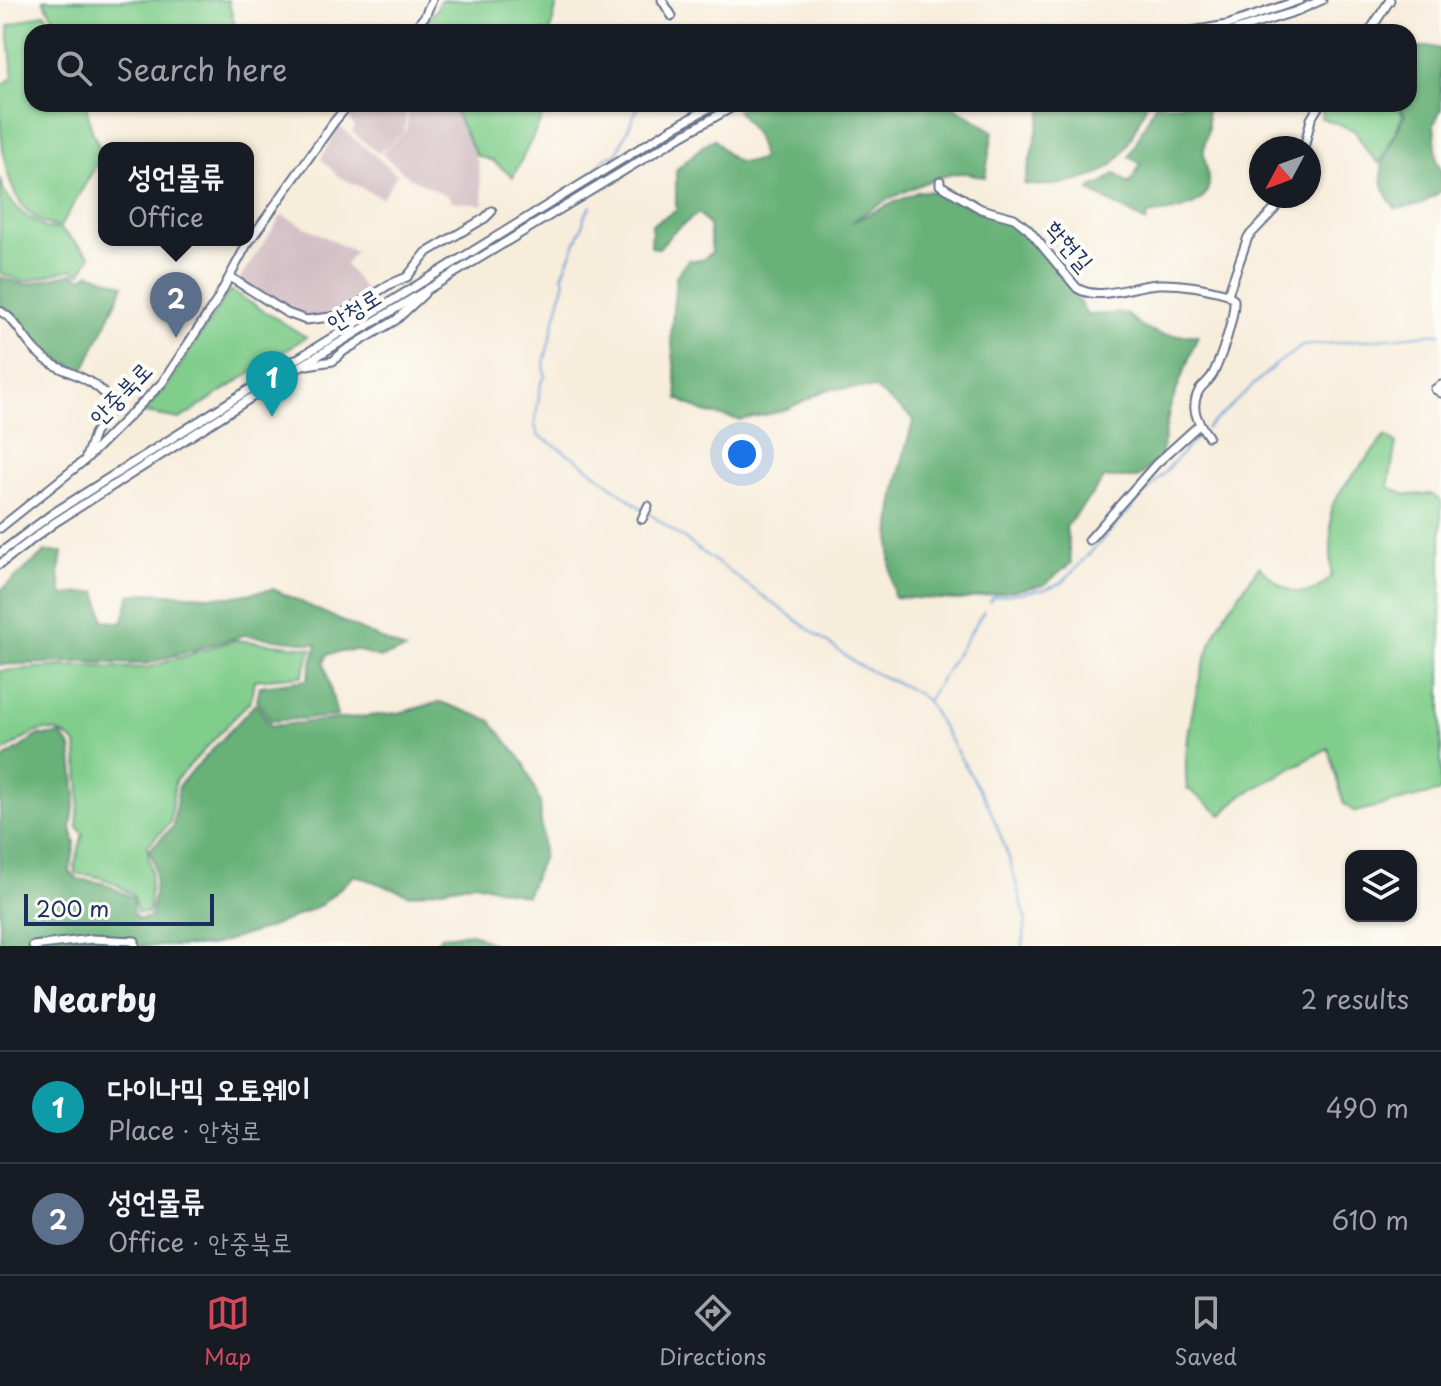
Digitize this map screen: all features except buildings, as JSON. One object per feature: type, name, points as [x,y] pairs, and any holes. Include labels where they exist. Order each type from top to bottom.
[{"type":"street","points":[[418,24],[432,0]]},
{"type":"street","points":[[662,0],[672,16]]},
{"type":"street","points":[[1230,24],[1300,0]]},
{"type":"street","points":[[1256,24],[1322,0]]},
{"type":"street","points":[[1374,24],[1390,0]]},
{"type":"street","name":"안중북로","points":[[254,235],[342,112]]},
{"type":"street","name":"안청로","points":[[0,553],[52,514],[281,370],[702,112]]},
{"type":"street","name":"안청로","points":[[0,564],[54,523],[301,366],[725,112]]},
{"type":"street","points":[[1307,136],[1315,112]]},
{"type":"street","name":"학현길","points":[[940,181],[940,185],[953,195],[981,209],[1014,218],[1050,254],[1077,288],[1087,294],[1157,284],[1200,286],[1228,294]]},
{"type":"street","points":[[1208,436],[1195,416],[1196,402],[1200,390],[1212,375],[1234,308],[1234,300],[1228,294],[1248,237],[1275,208]]},
{"type":"street","points":[[230,277],[276,307],[306,320],[339,316],[407,277],[426,253],[492,211]]},
{"type":"street","name":"안중북로","points":[[0,528],[85,460],[162,383],[230,277],[246,246]]},
{"type":"street","points":[[301,366],[333,361],[405,312],[436,283]]},
{"type":"street","points":[[0,311],[12,319],[36,352],[96,384],[113,405],[94,434],[85,460]]},
{"type":"street","points":[[1089,540],[1156,464],[1200,424]]},
{"type":"street","points":[[642,519],[648,506]]},
{"type":"street","points":[[33,946],[92,939],[135,941],[135,946]]},
{"type":"shaded area","points":[[352,112],[407,112],[404,132],[378,153],[352,132],[355,127],[349,119]]},
{"type":"shaded area","points":[[409,112],[453,112],[478,163],[484,205],[452,201],[448,196],[409,177],[381,153],[406,131]]},
{"type":"shaded area","points":[[339,126],[397,174],[382,198],[338,176],[321,159]]},
{"type":"shaded area","points":[[282,215],[355,252],[345,264],[368,294],[338,315],[306,318],[286,310],[239,280]]},
{"type":"green space","points":[[43,0],[228,0],[235,24],[57,24]]},
{"type":"green space","points":[[440,0],[558,0],[552,24],[425,24]]},
{"type":"green space","points":[[45,13],[51,24],[24,24],[24,112],[88,112],[98,144],[98,162],[60,227],[40,221],[25,209],[8,172],[3,151],[0,87],[13,77],[8,26]]},
{"type":"green space","points":[[1428,46],[1441,49],[1441,109],[1434,124],[1441,191],[1422,204],[1396,209],[1387,197],[1382,173],[1387,151],[1405,115],[1403,112],[1417,112],[1417,48]]},
{"type":"green space","points":[[455,112],[543,112],[513,177],[493,161],[476,155]]},
{"type":"green space","points":[[738,112],[963,112],[993,131],[985,177],[964,173],[935,179],[874,207],[852,222],[919,191],[940,192],[980,211],[1013,221],[1026,231],[1048,256],[1088,315],[1126,313],[1151,331],[1198,335],[1169,410],[1161,457],[1138,478],[1105,478],[1066,527],[1071,563],[1044,585],[960,600],[894,597],[890,551],[893,507],[914,419],[874,388],[828,389],[783,411],[740,420],[704,412],[678,399],[671,335],[676,276],[688,260],[702,260],[712,252],[709,226],[699,213],[673,232],[659,248],[651,247],[652,224],[676,211],[676,170],[705,144],[714,139],[738,162],[760,160],[762,156],[755,134]]},
{"type":"green space","points":[[1042,112],[1143,112],[1120,157],[1100,173],[1057,185],[1024,184]]},
{"type":"green space","points":[[1151,112],[1206,112],[1208,126],[1204,153],[1209,181],[1207,191],[1195,204],[1176,211],[1147,215],[1146,222],[1090,191],[1115,173],[1129,184],[1141,164],[1129,157]]},
{"type":"green space","points":[[1323,112],[1401,112],[1403,115],[1380,164],[1354,130],[1321,118]]},
{"type":"green space","points":[[0,178],[5,194],[23,214],[46,228],[60,229],[91,256],[81,273],[71,269],[24,282],[0,273]]},
{"type":"green space","points":[[72,273],[82,278],[90,273],[124,285],[83,372],[45,352],[12,312],[0,305],[0,277],[25,285]]},
{"type":"green space","points":[[230,290],[306,337],[180,419],[140,412],[165,389]]},
{"type":"green space","points":[[1385,436],[1396,443],[1388,487],[1407,495],[1431,494],[1441,501],[1441,791],[1355,812],[1344,804],[1328,748],[1239,797],[1222,815],[1187,788],[1186,770],[1194,701],[1215,634],[1227,611],[1259,566],[1285,588],[1302,593],[1312,591],[1331,577],[1331,507]]},
{"type":"green space","points":[[45,552],[62,552],[59,573],[62,595],[97,592],[104,620],[122,623],[130,595],[230,597],[273,589],[405,650],[379,658],[356,650],[328,654],[324,662],[337,716],[271,721],[257,700],[260,686],[307,680],[317,644],[244,635],[146,664],[73,662],[0,665],[0,591]]},
{"type":"green space","points":[[235,640],[312,648],[302,676],[254,680],[251,700],[175,781],[170,823],[147,846],[151,871],[149,913],[137,913],[134,896],[120,886],[100,877],[76,874],[75,865],[83,834],[77,826],[80,792],[76,744],[56,731],[47,730],[29,736],[0,754],[0,671],[62,666],[147,668]]},
{"type":"green space","points":[[440,702],[490,720],[524,763],[540,802],[543,856],[526,896],[475,883],[410,895],[355,875],[321,905],[271,927],[210,946],[0,946],[0,761],[39,735],[61,735],[71,747],[76,795],[71,828],[75,843],[70,872],[78,879],[103,883],[133,898],[133,914],[139,919],[151,917],[155,874],[149,850],[173,827],[179,785],[256,703],[271,726],[398,713]]},
{"type":"green space","points":[[472,933],[502,946],[434,946],[441,936]]},
{"type":"waterway","points":[[597,168],[605,158],[617,153],[636,112]]},
{"type":"waterway","points":[[591,206],[562,276],[565,280],[544,363],[545,377],[541,383],[535,426],[538,435],[575,458],[642,509]]},
{"type":"waterway","points":[[1206,429],[1275,365],[1302,346],[1441,333]]},
{"type":"waterway","points":[[990,601],[993,597],[1045,589],[1063,582],[1201,433]]},
{"type":"waterway","points":[[647,512],[857,664],[912,690],[927,701]]},
{"type":"waterway","points":[[984,611],[927,701],[989,806],[1009,858],[1026,919],[1023,946]]},
{"type":"place","name":"성언물류","points":[[176,338]]},
{"type":"place","name":"다이나믹 오토웨이","points":[[272,417]]}]
